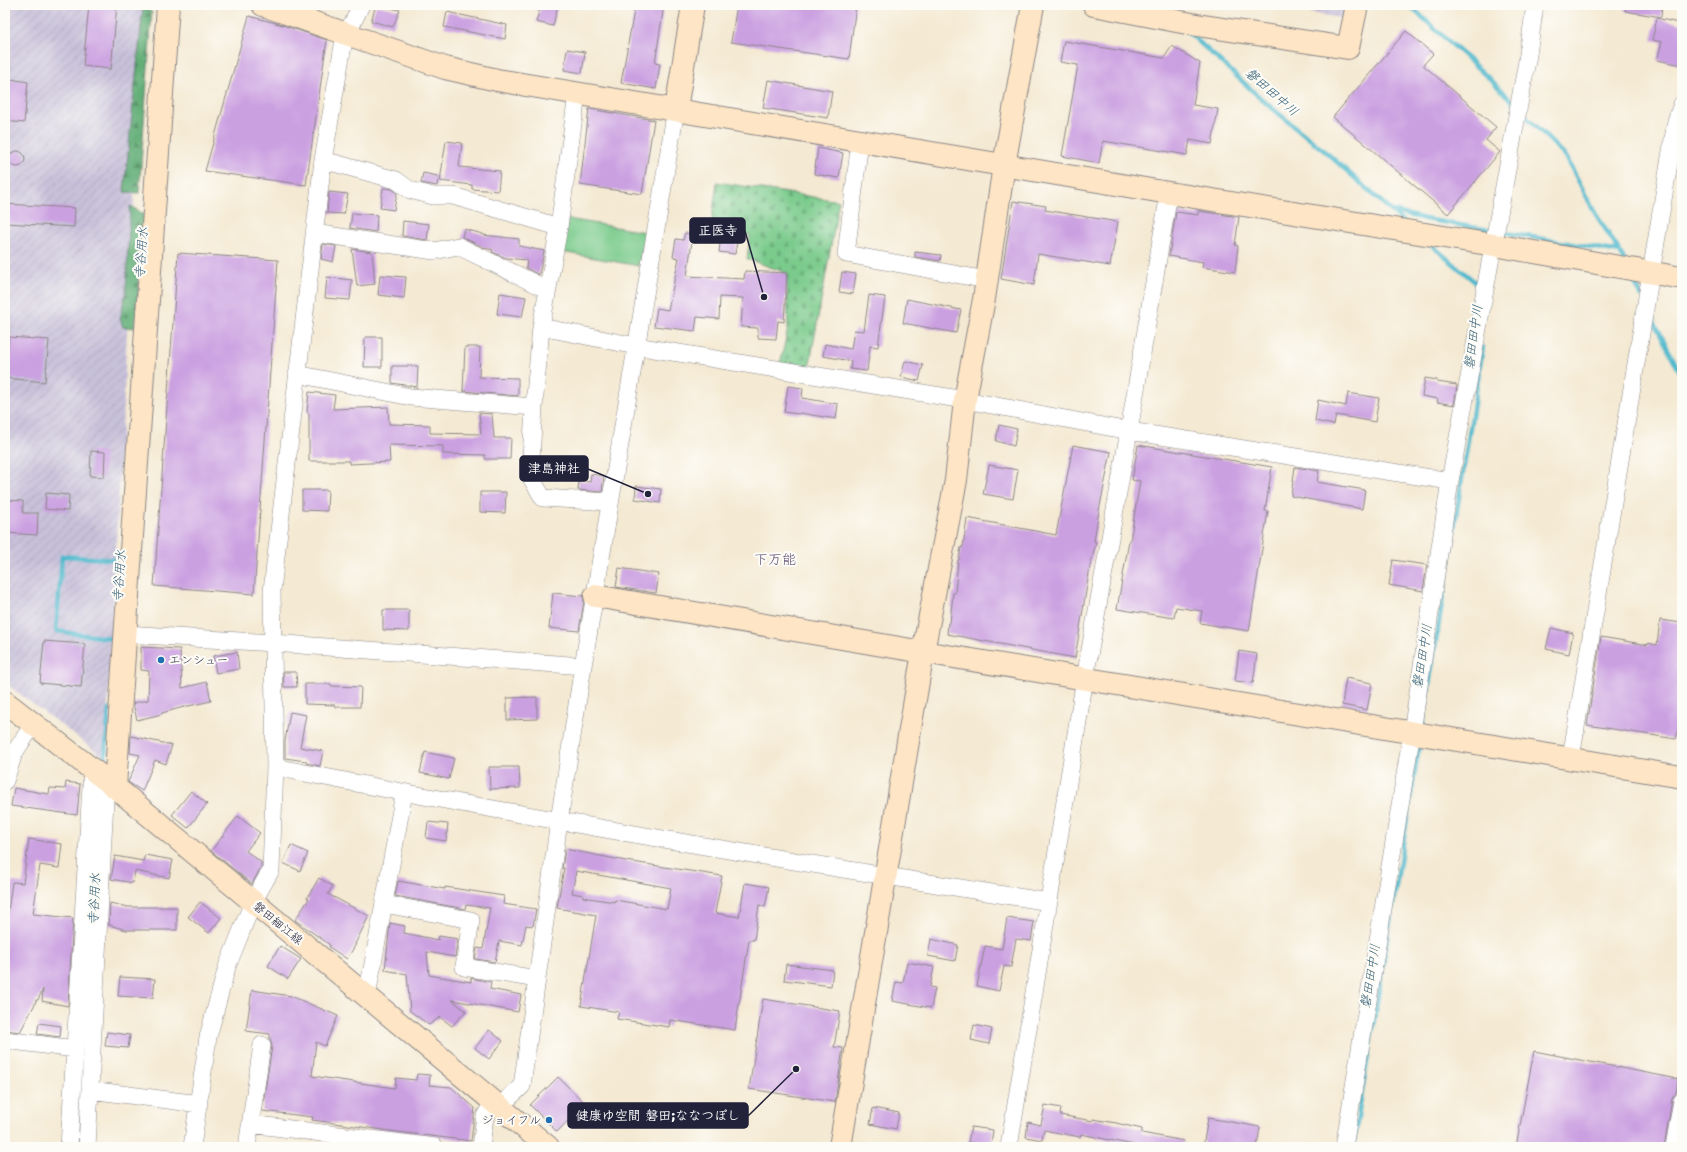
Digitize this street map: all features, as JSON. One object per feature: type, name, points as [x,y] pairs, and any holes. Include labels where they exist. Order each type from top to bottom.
[{"type":"street","points":[[81,1146],[75,1049],[105,780],[126,634],[168,5]]},
{"type":"street","points":[[263,5],[446,68],[496,80],[676,109],[1169,193],[1494,245],[1682,278]]},
{"type":"street","points":[[192,1147],[208,1037],[225,974],[253,902],[272,870],[275,767],[272,590],[323,160],[345,34],[353,22],[361,5]]},
{"type":"street","points":[[481,1147],[485,1116],[488,1111],[522,1086],[559,821],[583,666],[694,5]]},
{"type":"street","points":[[840,1147],[922,652],[956,480],[965,400],[987,280],[1004,165],[1033,5]]},
{"type":"street","points":[[1094,5],[1197,25],[1348,48],[1357,5]]},
{"type":"street","points":[[1344,1147],[1412,732],[1450,481],[1527,61],[1535,5]]},
{"type":"street","points":[[577,94],[559,227],[541,327],[530,476],[543,498],[610,502]]},
{"type":"street","points":[[1571,758],[1676,120],[1682,104]]},
{"type":"street","points":[[860,141],[846,254],[987,280]]},
{"type":"street","points":[[323,160],[396,180],[410,190],[433,196],[453,196],[559,227]]},
{"type":"street","points":[[1009,1147],[1085,678],[1129,432],[1169,193]]},
{"type":"street","points":[[314,233],[434,251],[458,246],[548,290]]},
{"type":"street","points":[[541,327],[636,346],[965,400],[1129,432],[1450,481]]},
{"type":"street","points":[[297,374],[411,397],[534,407]]},
{"type":"street","points":[[595,596],[922,652],[1682,777]]},
{"type":"street","points":[[126,634],[273,643],[583,666]]},
{"type":"street","name":"磐田細江線","points":[[5,702],[105,780],[548,1147]]},
{"type":"street","points":[[5,781],[14,753],[34,724]]},
{"type":"street","points":[[275,767],[404,793],[559,821],[1049,902]]},
{"type":"street","points":[[81,1146],[90,1090],[105,780]]},
{"type":"street","points":[[367,996],[404,793]]},
{"type":"street","points":[[384,904],[471,920],[464,967],[537,979]]},
{"type":"street","points":[[5,1040],[75,1049]]},
{"type":"street","points":[[247,1147],[262,1045]]},
{"type":"street","points":[[90,1090],[198,1104]]},
{"type":"street","points":[[1674,1147],[1682,1101]]},
{"type":"street","points":[[250,1124],[378,1143],[435,1147]]},
{"type":"shaded area","points":[[5,5],[144,5],[105,758],[5,683]]},
{"type":"shaded area","points":[[1270,5],[1348,5],[1345,19]]},
{"type":"green space","points":[[143,8],[152,12],[139,193],[124,192]]},
{"type":"green space","points":[[717,182],[839,201],[808,374],[779,369],[788,328],[787,273],[747,259],[750,235],[711,228]]},
{"type":"green space","points":[[130,206],[144,214],[136,328],[123,327],[120,319],[126,291]]},
{"type":"green space","points":[[568,219],[645,232],[639,266],[562,252]]},
{"type":"building","points":[[89,5],[117,5],[111,69],[83,66]]},
{"type":"building","points":[[376,5],[400,10],[393,27],[371,21]]},
{"type":"building","points":[[541,5],[558,5],[553,26],[536,22]]},
{"type":"building","points":[[635,5],[664,5],[655,63],[660,64],[656,89],[621,83]]},
{"type":"building","points":[[737,5],[856,5],[849,59],[731,42]]},
{"type":"building","points":[[1626,5],[1662,5],[1661,17],[1625,11]]},
{"type":"building","points":[[447,12],[507,25],[505,39],[444,27]]},
{"type":"building","points":[[249,16],[283,25],[327,40],[306,185],[205,171]]},
{"type":"building","points":[[1657,18],[1682,24],[1682,65],[1657,60],[1662,42],[1652,40]]},
{"type":"building","points":[[1406,31],[1433,54],[1423,65],[1496,127],[1486,140],[1500,152],[1448,214],[1333,117]]},
{"type":"building","points":[[1064,41],[1164,58],[1172,46],[1200,63],[1193,105],[1218,109],[1212,144],[1190,140],[1187,155],[1103,141],[1099,163],[1062,156],[1078,65],[1060,62]]},
{"type":"building","points":[[567,49],[585,52],[582,73],[564,70]]},
{"type":"building","points":[[5,78],[28,82],[24,123],[5,121]]},
{"type":"building","points":[[768,80],[832,91],[828,118],[763,108]]},
{"type":"building","points":[[589,109],[654,120],[642,194],[580,185]]},
{"type":"building","points":[[446,141],[462,143],[459,167],[500,171],[498,191],[472,189],[472,185],[440,181]]},
{"type":"building","points":[[818,148],[843,153],[839,178],[814,174]]},
{"type":"building","points":[[17,151],[23,153],[25,159],[23,165],[17,167],[11,165],[9,159],[11,153]]},
{"type":"building","points":[[423,173],[438,176],[437,186],[421,183]]},
{"type":"building","points":[[383,188],[392,189],[397,193],[394,210],[380,208]]},
{"type":"building","points":[[329,192],[348,194],[344,214],[327,213]]},
{"type":"building","points":[[1013,201],[1046,206],[1045,210],[1118,222],[1110,266],[1038,254],[1034,285],[1001,279]]},
{"type":"building","points":[[5,204],[75,208],[74,227],[5,223]]},
{"type":"building","points":[[1198,211],[1239,217],[1235,245],[1238,246],[1235,272],[1202,267],[1203,262],[1169,256],[1176,212],[1198,215]]},
{"type":"building","points":[[352,213],[377,215],[376,232],[350,228]]},
{"type":"building","points":[[403,221],[429,224],[427,240],[402,236]]},
{"type":"building","points":[[464,229],[483,235],[519,239],[519,246],[544,251],[539,275],[526,268],[527,260],[506,258],[492,252],[493,250],[485,248],[462,237]]},
{"type":"building","points":[[685,233],[693,234],[687,276],[744,279],[745,271],[787,273],[784,322],[778,321],[776,339],[758,338],[758,328],[741,327],[743,298],[720,297],[719,319],[697,317],[695,331],[654,326],[657,308],[668,310],[679,258],[673,257],[676,239],[683,240]]},
{"type":"building","points":[[721,234],[738,236],[735,254],[719,252]]},
{"type":"building","points":[[323,244],[336,246],[333,262],[321,259]]},
{"type":"building","points":[[352,249],[372,252],[375,284],[357,286]]},
{"type":"building","points":[[915,252],[941,255],[940,261],[915,257]]},
{"type":"building","points":[[178,253],[278,260],[254,594],[154,586]]},
{"type":"building","points":[[842,272],[856,274],[853,294],[839,292]]},
{"type":"building","points":[[380,275],[406,277],[404,298],[378,295]]},
{"type":"building","points":[[327,277],[352,280],[350,300],[325,298]]},
{"type":"building","points":[[500,293],[526,297],[522,317],[497,314]]},
{"type":"building","points":[[869,295],[885,297],[878,347],[870,346],[867,371],[850,369],[851,361],[823,356],[825,344],[851,349],[854,330],[864,331]]},
{"type":"building","points":[[907,299],[961,310],[956,333],[903,323]]},
{"type":"building","points":[[9,337],[49,340],[45,382],[5,378]]},
{"type":"building","points":[[365,337],[382,337],[382,367],[364,367]]},
{"type":"building","points":[[465,347],[480,347],[479,377],[518,378],[518,396],[463,391]]},
{"type":"building","points":[[905,361],[923,365],[919,381],[901,377]]},
{"type":"building","points":[[392,366],[418,366],[417,387],[392,383]]},
{"type":"building","points":[[1425,378],[1437,380],[1437,382],[1457,385],[1454,405],[1437,402],[1438,399],[1422,396]]},
{"type":"building","points":[[788,386],[803,388],[802,398],[838,404],[836,419],[784,412]]},
{"type":"building","points":[[309,392],[335,395],[333,409],[388,407],[389,424],[430,425],[430,433],[481,434],[479,413],[492,414],[494,438],[511,438],[510,459],[485,459],[485,455],[443,454],[443,446],[389,445],[390,462],[349,464],[349,461],[309,461],[309,413],[307,412]]},
{"type":"building","points":[[1348,393],[1379,398],[1375,422],[1336,415],[1334,425],[1315,421],[1318,400],[1346,406]]},
{"type":"building","points":[[999,425],[1017,429],[1014,446],[996,441]]},
{"type":"building","points":[[1073,445],[1111,452],[1099,511],[1094,541],[1096,542],[1090,567],[1075,658],[947,634],[948,623],[950,623],[953,593],[955,593],[958,560],[961,547],[963,547],[967,518],[1056,535]]},
{"type":"building","points":[[1138,445],[1272,467],[1265,511],[1268,511],[1249,631],[1200,623],[1202,611],[1176,607],[1174,618],[1117,609],[1140,481],[1132,480]]},
{"type":"building","points":[[91,451],[105,452],[104,477],[90,476]]},
{"type":"building","points":[[989,465],[1018,470],[1013,499],[983,494]]},
{"type":"building","points":[[1295,467],[1319,471],[1317,482],[1365,490],[1362,509],[1291,496]]},
{"type":"building","points":[[591,474],[604,476],[602,492],[578,490],[579,480],[590,482]]},
{"type":"building","points":[[636,486],[661,489],[660,503],[635,499]]},
{"type":"building","points":[[302,490],[328,490],[327,511],[302,510]]},
{"type":"building","points":[[480,492],[506,492],[505,513],[480,512]]},
{"type":"building","points":[[46,493],[69,495],[68,511],[45,509]]},
{"type":"building","points":[[7,500],[23,501],[23,513],[38,513],[37,535],[5,533]]},
{"type":"building","points":[[1393,560],[1427,565],[1423,591],[1389,585]]},
{"type":"building","points":[[619,568],[659,574],[656,593],[616,587]]},
{"type":"building","points":[[553,593],[583,596],[584,601],[579,631],[549,628]]},
{"type":"building","points":[[383,610],[409,610],[409,631],[383,630]]},
{"type":"building","points":[[1660,620],[1682,623],[1682,706],[1676,739],[1587,725],[1601,637],[1648,645],[1648,643],[1657,645]]},
{"type":"building","points":[[1551,628],[1573,633],[1569,654],[1546,649]]},
{"type":"building","points":[[44,641],[85,644],[81,687],[40,683]]},
{"type":"building","points":[[141,647],[180,649],[182,688],[207,682],[211,701],[137,720],[133,703],[148,700],[149,671],[141,670]]},
{"type":"building","points":[[1239,651],[1257,654],[1253,683],[1235,681]]},
{"type":"building","points":[[237,652],[239,669],[216,673],[213,656]]},
{"type":"building","points":[[283,672],[296,672],[297,687],[284,687]]},
{"type":"building","points":[[1346,678],[1372,683],[1367,710],[1342,705]]},
{"type":"building","points":[[305,684],[331,684],[331,686],[361,687],[360,707],[335,707],[335,705],[305,704]]},
{"type":"building","points":[[537,697],[537,719],[507,720],[507,698]]},
{"type":"building","points":[[290,712],[306,715],[300,747],[323,751],[320,766],[306,763],[306,761],[285,758],[285,741]]},
{"type":"building","points":[[131,736],[172,745],[166,764],[155,760],[142,791],[128,782],[140,755],[130,753]]},
{"type":"building","points":[[425,752],[454,758],[449,779],[420,773]]},
{"type":"building","points":[[489,767],[519,767],[520,788],[490,789]]},
{"type":"building","points":[[66,782],[80,784],[77,815],[11,806],[14,788],[49,794],[50,788],[65,789]]},
{"type":"building","points":[[191,791],[207,804],[188,828],[172,815]]},
{"type":"building","points":[[238,816],[260,833],[246,851],[261,862],[261,867],[252,884],[211,851]]},
{"type":"building","points":[[428,822],[448,824],[446,841],[426,838]]},
{"type":"building","points":[[29,839],[62,844],[59,868],[40,865],[33,914],[73,918],[68,1006],[42,1001],[43,989],[20,1032],[5,1030],[5,911],[8,912],[12,882],[23,883]]},
{"type":"building","points":[[291,845],[308,853],[300,871],[283,863]]},
{"type":"building","points":[[565,849],[626,861],[722,876],[715,913],[739,917],[745,883],[769,887],[765,907],[759,905],[754,940],[749,940],[735,1030],[670,1020],[669,1027],[617,1019],[619,1012],[581,1006],[596,915],[557,908],[564,868],[562,868]],"holes":[[[576,871],[671,888],[667,909],[615,900],[614,902],[583,897],[583,895],[572,893]]]},
{"type":"building","points":[[145,855],[173,860],[169,878],[135,871],[133,883],[111,879],[115,856],[143,861]]},
{"type":"building","points":[[319,878],[333,886],[328,894],[369,916],[347,959],[329,947],[330,945],[295,920],[309,899],[307,898]]},
{"type":"building","points":[[398,881],[445,889],[445,887],[504,896],[503,904],[536,909],[533,926],[526,925],[522,945],[499,941],[495,962],[475,959],[477,948],[483,949],[490,908],[466,905],[465,909],[395,896]]},
{"type":"building","points":[[200,902],[221,918],[209,933],[188,917]]},
{"type":"building","points":[[110,903],[128,907],[177,907],[177,930],[126,930],[109,925]]},
{"type":"building","points":[[1007,918],[1034,922],[1031,941],[1016,939],[1011,967],[1004,966],[999,991],[977,986],[985,946],[1002,949]]},
{"type":"building","points":[[390,923],[405,926],[404,933],[438,940],[439,936],[458,939],[455,957],[427,952],[429,975],[471,982],[471,978],[491,982],[490,989],[521,995],[518,1012],[452,1000],[466,1011],[452,1026],[440,1017],[429,1025],[410,1011],[407,974],[385,970]]},
{"type":"building","points":[[931,939],[958,945],[955,961],[928,956]]},
{"type":"building","points":[[280,946],[301,959],[288,979],[268,966]]},
{"type":"building","points":[[907,962],[934,967],[930,987],[935,988],[931,1008],[892,1001],[896,982],[903,983]]},
{"type":"building","points":[[786,964],[833,970],[831,986],[784,980]]},
{"type":"building","points":[[120,977],[155,979],[153,998],[118,996]]},
{"type":"building","points":[[252,990],[291,996],[338,1016],[325,1046],[316,1042],[312,1076],[395,1088],[396,1078],[416,1080],[417,1074],[430,1075],[429,1085],[451,1087],[475,1108],[471,1141],[312,1120],[313,1117],[262,1111],[272,1046],[270,1034],[246,1031]]},
{"type":"building","points":[[763,999],[840,1011],[834,1047],[843,1048],[835,1102],[749,1089]]},
{"type":"building","points":[[39,1023],[61,1026],[60,1037],[37,1034]]},
{"type":"building","points":[[974,1025],[992,1029],[989,1044],[971,1040]]},
{"type":"building","points":[[489,1030],[503,1041],[489,1059],[475,1048]]},
{"type":"building","points":[[107,1032],[130,1035],[128,1048],[105,1046]]},
{"type":"building","points":[[1534,1051],[1678,1079],[1676,1093],[1672,1099],[1664,1147],[1516,1147]]},
{"type":"building","points":[[558,1077],[585,1103],[557,1132],[530,1105]]},
{"type":"building","points":[[1045,1105],[1061,1108],[1060,1115],[1093,1121],[1093,1119],[1116,1123],[1142,1129],[1142,1133],[1184,1141],[1183,1147],[1143,1147],[1081,1134],[1080,1137],[1044,1130],[1042,1140],[1026,1137],[1028,1122],[1041,1125]]},
{"type":"building","points":[[873,1108],[899,1113],[896,1129],[870,1124]]},
{"type":"building","points":[[1208,1118],[1260,1127],[1257,1147],[1203,1147]]},
{"type":"building","points":[[971,1127],[993,1130],[991,1146],[968,1142]]},
{"type":"waterway","points":[[1409,5],[1515,104]]},
{"type":"waterway","name":"磐田田中川","points":[[1188,32],[1266,103],[1328,154],[1405,223]]},
{"type":"waterway","points":[[1522,112],[1566,157],[1595,213],[1620,252]]},
{"type":"waterway","name":"磐田田中川","points":[[1392,211],[1425,219],[1620,252],[1625,262]]},
{"type":"waterway","name":"磐田田中川","points":[[1429,243],[1481,287]]},
{"type":"waterway","name":"磐田田中川","points":[[1632,276],[1641,296]]},
{"type":"waterway","name":"磐田田中川","points":[[1650,314],[1682,376]]},
{"type":"waterway","name":"磐田田中川","points":[[1422,729],[1483,347]]},
{"type":"waterway","points":[[114,644],[115,639],[56,631],[62,556],[120,560]]},
{"type":"waterway","name":"寺谷用水","points":[[104,771],[109,709]]},
{"type":"waterway","name":"磐田田中川","points":[[1353,1147],[1420,740]]},
{"type":"place","name":"正医寺","points":[[764,297]]},
{"type":"place","name":"津島神社","points":[[648,494]]},
{"type":"place","name":"エンシュー","points":[[161,660]]},
{"type":"place","name":"健康ゆ空間 磐田;ななつぼし","points":[[796,1069]]},
{"type":"place","name":"ジョイフル","points":[[549,1120]]},
{"type":"district","name":"下万能","points":[[775,559]]}]
